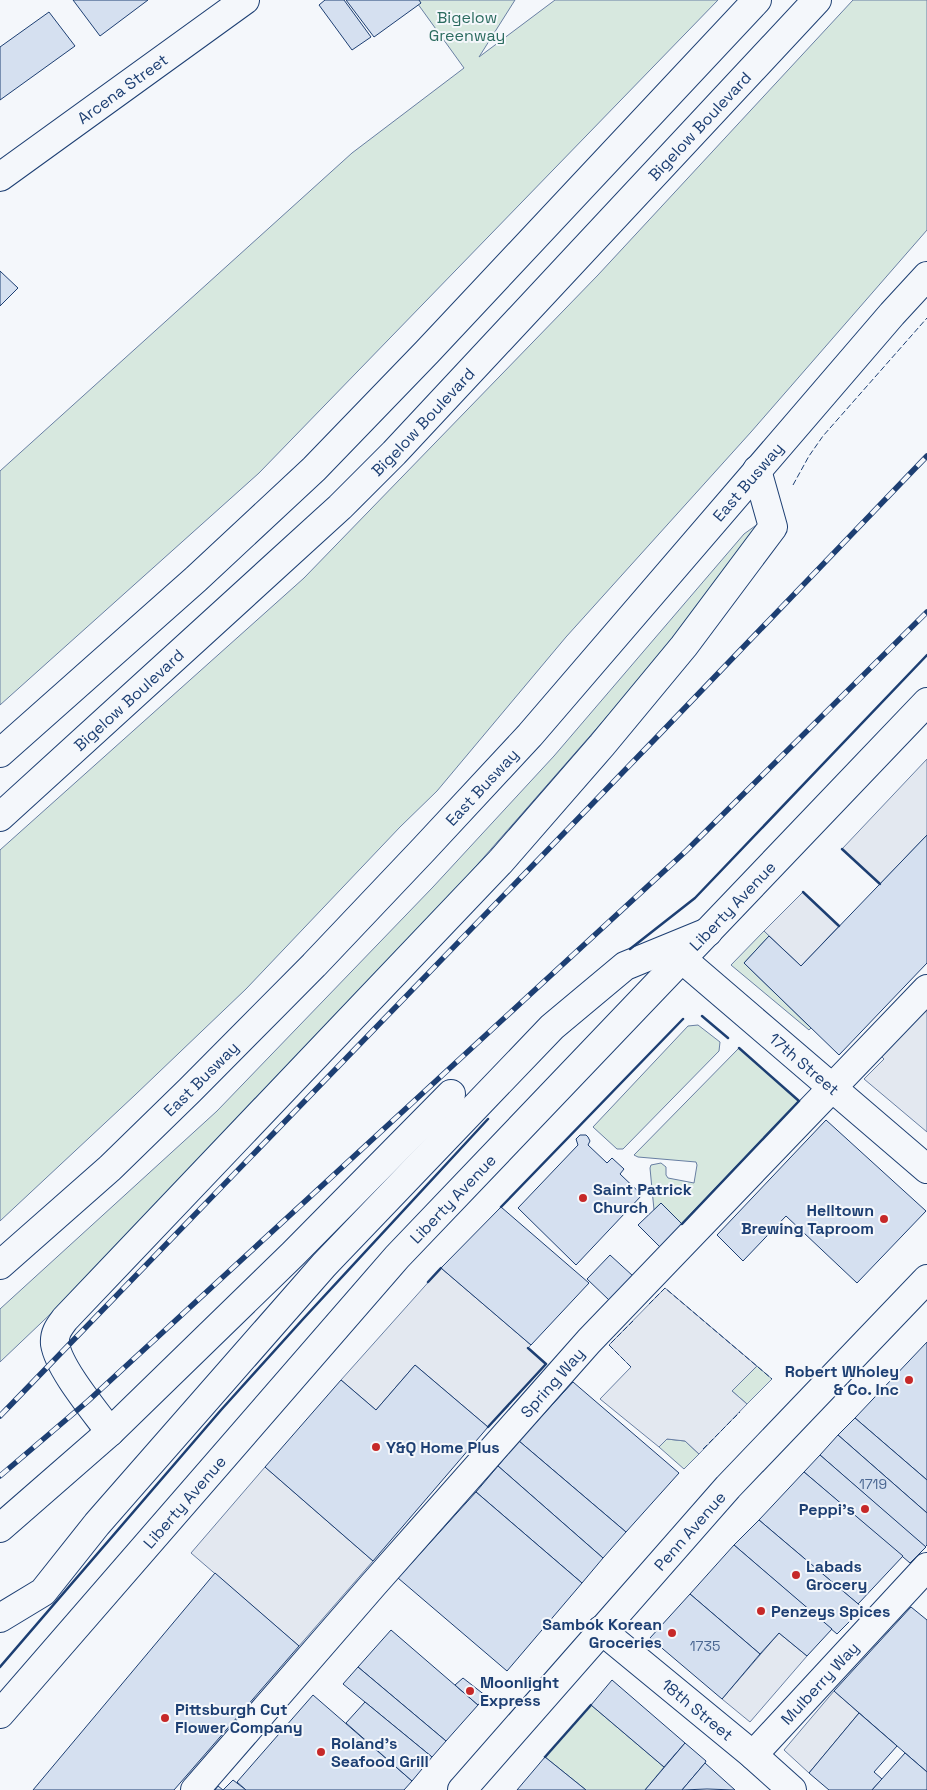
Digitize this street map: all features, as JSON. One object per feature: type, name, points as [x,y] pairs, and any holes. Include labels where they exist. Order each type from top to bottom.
[{"type":"main road","name":"Arcena Street","points":[[0,177],[246,0]]},
{"type":"main road","points":[[0,753],[196,579],[314,469],[434,345],[757,0]]},
{"type":"main road","name":"Bigelow Boulevard","points":[[0,817],[262,580],[394,454],[817,0]]},
{"type":"main road","name":"East Busway","points":[[0,1265],[110,1168],[300,979],[396,878],[530,735],[757,470],[927,276]]},
{"type":"main road","points":[[110,1432],[69,1374],[58,1355],[55,1342],[56,1330],[501,861],[602,745],[684,646],[773,527],[757,470]]},
{"type":"main road","name":"Liberty Avenue","points":[[0,1714],[397,1257],[927,702]]},
{"type":"main road","points":[[0,1618],[43,1592],[97,1524],[324,1265],[552,1027],[625,966],[708,932]]},
{"type":"main road","name":"17th Street","points":[[682,959],[927,1169]]},
{"type":"main road","name":"Spring Way","points":[[195,1790],[589,1341],[927,989]]},
{"type":"main road","points":[[0,1528],[110,1432],[293,1254],[451,1094]]},
{"type":"main road","name":"Penn Avenue","points":[[462,1790],[728,1487],[927,1279]]},
{"type":"main road","name":"Mulberry Way","points":[[753,1755],[924,1575]]},
{"type":"main road","name":"18th Street","points":[[601,1630],[753,1755],[792,1790]]},
{"type":"green space","name":"Bigelow Greenway","points":[[415,0],[515,0],[479,57],[555,0],[718,0],[259,473],[0,705],[0,471],[352,153],[464,68]]},
{"type":"green space","points":[[853,0],[927,0],[927,230],[751,432],[566,637],[437,791],[400,827],[246,989],[0,1221],[0,850],[304,578],[598,275]]},
{"type":"green space","points":[[759,525],[761,531],[639,680],[449,897],[82,1284],[0,1362],[0,1309],[217,1111],[433,887],[554,756],[744,534]]},
{"type":"green space","points":[[764,931],[769,936],[744,963],[811,1028],[809,1030],[731,965]]},
{"type":"green space","points":[[698,1025],[720,1042],[719,1051],[623,1149],[617,1149],[593,1127],[688,1026]]},
{"type":"green space","points":[[739,1048],[799,1101],[682,1224],[661,1203],[654,1210],[650,1168],[651,1165],[661,1163],[666,1167],[668,1178],[694,1183],[696,1162],[638,1157],[634,1155]]},
{"type":"green space","points":[[757,1366],[772,1379],[747,1404],[732,1391]]},
{"type":"green space","points":[[667,1439],[685,1441],[699,1454],[684,1469],[659,1447]]},
{"type":"green space","points":[[591,1705],[664,1767],[645,1790],[586,1790],[545,1757]]},
{"type":"shaded area","points":[[927,759],[927,835],[880,884],[842,849]]},
{"type":"shaded area","points":[[803,892],[839,926],[801,966],[764,931]]},
{"type":"shaded area","points":[[927,1004],[927,1132],[864,1079],[884,1059],[878,1053]]},
{"type":"shaded area","points":[[441,1268],[531,1345],[528,1348],[546,1364],[488,1427],[415,1365],[376,1410],[341,1380]]},
{"type":"shaded area","points":[[665,1288],[757,1366],[732,1391],[747,1404],[699,1454],[685,1441],[667,1439],[659,1447],[600,1399],[631,1367],[609,1345]]},
{"type":"shaded area","points":[[265,1467],[373,1561],[299,1646],[191,1553]]},
{"type":"shaded area","points":[[779,1633],[807,1656],[750,1722],[722,1699]]},
{"type":"shaded area","points":[[834,1691],[859,1713],[809,1773],[784,1750]]},
{"type":"building","points":[[73,0],[148,0],[100,36]]},
{"type":"building","points":[[325,0],[344,0],[371,37],[352,50],[319,5]]},
{"type":"building","points":[[346,0],[419,0],[421,3],[374,37]]},
{"type":"building","points":[[49,12],[75,46],[0,100],[0,47]]},
{"type":"building","points":[[0,271],[18,288],[0,306]]},
{"type":"building","points":[[927,835],[927,963],[839,1055],[744,963],[769,936],[801,966]]},
{"type":"building","points":[[826,1120],[926,1211],[857,1283],[786,1216],[743,1261],[717,1235]]},
{"type":"building","name":"Saint Patrick Church","points":[[580,1135],[588,1137],[590,1141],[588,1145],[607,1163],[612,1158],[624,1169],[620,1174],[642,1195],[576,1265],[518,1208],[578,1145],[576,1139]]},
{"type":"building","points":[[661,1203],[682,1224],[660,1247],[638,1225]]},
{"type":"building","points":[[501,1207],[589,1283],[531,1345],[441,1268]]},
{"type":"building","points":[[610,1255],[633,1276],[609,1300],[587,1279]]},
{"type":"building","name":"Robert Wholey & Co. Inc","points":[[927,1342],[927,1480],[855,1418]]},
{"type":"building","name":"Y&Q Home Plus","points":[[415,1365],[488,1427],[373,1561],[265,1467],[341,1380],[376,1410]]},
{"type":"building","points":[[573,1382],[679,1473],[626,1532],[519,1441]]},
{"type":"building","points":[[855,1418],[927,1480],[927,1513],[838,1435]]},
{"type":"building","points":[[838,1435],[927,1513],[927,1545],[925,1547],[820,1455]]},
{"type":"building","points":[[519,1441],[626,1532],[603,1558],[498,1466]]},
{"type":"building","name":"Peppi's","points":[[820,1455],[926,1547],[910,1563],[804,1472]]},
{"type":"building","points":[[498,1466],[603,1558],[582,1583],[476,1492]]},
{"type":"building","points":[[804,1472],[903,1556],[858,1604],[759,1520]]},
{"type":"building","points":[[476,1492],[582,1583],[507,1671],[398,1578]]},
{"type":"building","name":"Labads Grocery","points":[[759,1520],[863,1608],[837,1634],[734,1545]]},
{"type":"building","name":"Penzeys Spices","points":[[734,1545],[832,1629],[807,1656],[779,1633],[760,1654],[690,1594]]},
{"type":"building","name":"Pittsburgh Cut Flower Company","points":[[215,1573],[299,1646],[174,1790],[33,1790]]},
{"type":"building","points":[[690,1594],[760,1654],[722,1699],[650,1638]]},
{"type":"building","points":[[911,1607],[927,1620],[927,1772],[834,1691]]},
{"type":"building","points":[[391,1630],[478,1705],[446,1741],[358,1667]]},
{"type":"building","points":[[358,1667],[446,1741],[432,1757],[343,1684]]},
{"type":"building","name":"Moonlight Express","points":[[463,1678],[486,1696],[478,1705],[455,1685]]},
{"type":"building","points":[[612,1680],[685,1743],[664,1767],[591,1705]]},
{"type":"building","name":"Roland's Seafood Grill","points":[[313,1695],[412,1781],[404,1790],[246,1790],[237,1782]]},
{"type":"building","points":[[365,1702],[432,1757],[412,1781],[346,1723]]},
{"type":"building","points":[[859,1713],[897,1746],[874,1772],[882,1779],[872,1790],[829,1790],[809,1773]]},
{"type":"building","points":[[685,1743],[706,1761],[705,1763],[682,1790],[645,1790]]},
{"type":"building","points":[[905,1753],[927,1772],[927,1790],[872,1790]]},
{"type":"building","points":[[545,1757],[586,1790],[517,1790]]},
{"type":"building","points":[[705,1763],[735,1790],[682,1790]]},
{"type":"building","points":[[233,1780],[246,1790],[223,1790]]},
{"type":"building","points":[[218,1786],[223,1790],[215,1790]]},
{"type":"railway","points":[[0,1416],[927,456]]},
{"type":"railway","points":[[0,1476],[88,1401],[686,851],[927,612]]},
{"type":"fence","points":[[793,485],[823,436],[927,318]]},
{"type":"fence","points":[[649,1304],[665,1288],[772,1379]]},
{"type":"fence","points":[[631,1367],[609,1345],[633,1321]]},
{"type":"fence","points":[[703,1449],[740,1412]]},
{"type":"wall","points":[[630,949],[695,898],[927,655]]},
{"type":"wall","points":[[842,849],[880,884]]},
{"type":"wall","points":[[803,892],[839,926]]},
{"type":"wall","points":[[702,1016],[728,1038]]},
{"type":"wall","points":[[501,1207],[683,1019]]},
{"type":"wall","points":[[682,1224],[799,1101],[739,1048]]},
{"type":"wall","points":[[0,1667],[221,1410],[488,1119]]},
{"type":"wall","points":[[428,1282],[441,1268]]},
{"type":"wall","points":[[488,1427],[546,1364],[528,1348]]},
{"type":"wall","points":[[545,1757],[591,1705]]},
{"type":"place","name":"Saint Patrick Church","points":[[583,1198]]},
{"type":"place","name":"Helltown Brewing Taproom","points":[[884,1219]]},
{"type":"place","name":"Robert Wholey & Co. Inc","points":[[909,1380]]},
{"type":"place","name":"Y&Q Home Plus","points":[[376,1447]]},
{"type":"place","name":"Peppi's","points":[[865,1509]]},
{"type":"place","name":"Labads Grocery","points":[[796,1575]]},
{"type":"place","name":"Penzeys Spices","points":[[761,1611]]},
{"type":"place","name":"Sambok Korean Groceries","points":[[672,1633]]},
{"type":"place","name":"Moonlight Express","points":[[470,1691]]},
{"type":"place","name":"Pittsburgh Cut Flower Company","points":[[165,1718]]},
{"type":"place","name":"Roland's Seafood Grill","points":[[321,1752]]}]
